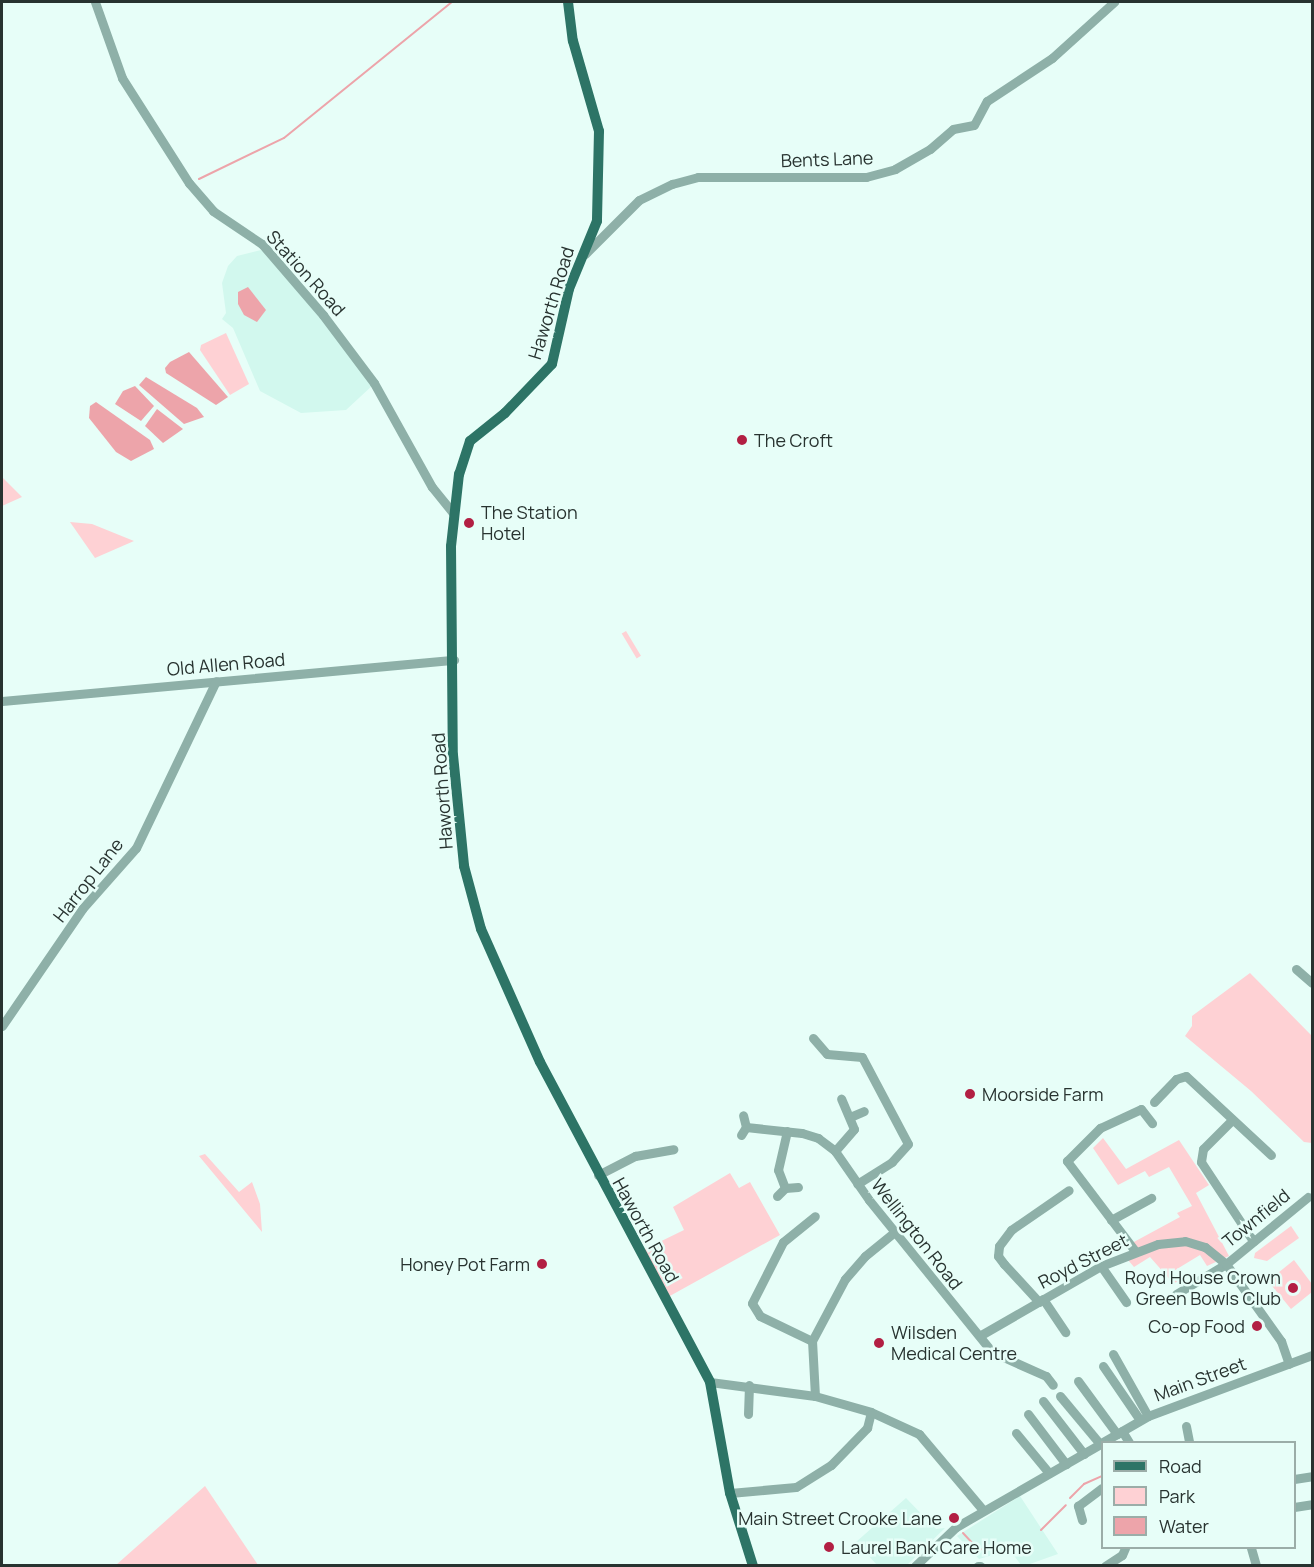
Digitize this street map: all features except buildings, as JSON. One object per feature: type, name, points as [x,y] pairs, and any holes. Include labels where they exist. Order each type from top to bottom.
[{"type":"main road","name":"Haworth Road","points":[[568,2],[573,41],[598,131],[597,221],[579,260],[552,364],[517,402],[470,441],[463,458],[453,513],[453,755],[469,893],[521,1020],[598,1175],[710,1382],[730,1493],[753,1566]]},
{"type":"street","name":"Station Road","points":[[95,2],[122,78],[182,173],[213,211],[267,249],[323,315],[374,383],[432,487],[453,513]]},
{"type":"street","name":"Bents Lane","points":[[579,260],[639,200],[672,184],[728,176],[866,177],[895,169],[930,149],[953,129],[974,125],[987,101],[1052,58],[1114,2]]},
{"type":"street","name":"Old Allen Road","points":[[2,701],[454,660]]},
{"type":"street","name":"Harrop Lane","points":[[2,1026],[82,909],[136,848],[216,681]]},
{"type":"street","points":[[1296,969],[1312,983]]},
{"type":"street","points":[[813,1038],[827,1054],[862,1057],[908,1144],[892,1162],[856,1184]]},
{"type":"street","points":[[1154,1101],[1176,1079],[1186,1076],[1271,1155]]},
{"type":"street","points":[[835,1152],[853,1132],[850,1117],[841,1099]]},
{"type":"street","points":[[1135,1251],[1067,1161],[1101,1128],[1141,1109],[1152,1123]]},
{"type":"street","points":[[850,1117],[864,1110]]},
{"type":"street","name":"Wellington Road","points":[[743,1114],[744,1131],[787,1131],[818,1138],[835,1152],[856,1184],[958,1312],[981,1335],[992,1352],[1046,1376],[1053,1385]]},
{"type":"street","points":[[1232,1120],[1203,1149],[1201,1162],[1253,1241]]},
{"type":"street","points":[[785,1188],[778,1170],[787,1131]]},
{"type":"street","points":[[598,1175],[635,1156],[673,1149]]},
{"type":"street","points":[[777,1196],[785,1188],[798,1187]]},
{"type":"street","points":[[1065,1332],[1041,1300],[998,1256],[999,1246],[1011,1230],[1069,1190]]},
{"type":"street","name":"Townfield","points":[[1176,1294],[1226,1264],[1308,1197]]},
{"type":"street","points":[[1111,1220],[1152,1198]]},
{"type":"street","points":[[812,1341],[760,1316],[752,1303],[783,1242],[815,1216]]},
{"type":"street","points":[[815,1396],[812,1341],[845,1279],[865,1256],[895,1232]]},
{"type":"street","name":"Royd Street","points":[[981,1335],[1101,1266],[1135,1251],[1185,1241],[1205,1247],[1226,1264],[1281,1341],[1289,1364]]},
{"type":"street","points":[[1101,1266],[1126,1302]]},
{"type":"street","points":[[1113,1353],[1144,1418]]},
{"type":"street","name":"Main Street","points":[[1105,1441],[1144,1418],[1312,1355]]},
{"type":"street","points":[[1102,1366],[1144,1418]]},
{"type":"street","points":[[1117,1387],[1127,1379]]},
{"type":"street","points":[[1078,1381],[1127,1441]]},
{"type":"street","points":[[710,1382],[749,1385],[815,1396],[871,1412],[919,1434],[983,1510]]},
{"type":"street","points":[[748,1414],[749,1385]]},
{"type":"street","points":[[1060,1396],[1101,1442]]},
{"type":"street","points":[[1043,1401],[1084,1454]]},
{"type":"street","points":[[730,1493],[796,1487],[838,1457],[867,1428],[871,1412]]},
{"type":"street","points":[[1028,1414],[1066,1464]]},
{"type":"street","points":[[1186,1426],[1190,1441]]},
{"type":"street","points":[[1016,1433],[1049,1473]]},
{"type":"street","name":"Main Street","points":[[915,1566],[956,1527],[1101,1444]]},
{"type":"street","points":[[1296,1479],[1312,1476]]},
{"type":"street","points":[[1082,1520],[1077,1506],[1101,1489]]},
{"type":"street","points":[[1296,1507],[1312,1504]]},
{"type":"street","points":[[1105,1566],[1122,1555],[1125,1549]]},
{"type":"street","points":[[1251,1549],[1256,1566]]},
{"type":"shaded area","points":[[261,250],[270,255],[373,385],[346,410],[301,413],[260,391],[233,328],[222,319],[226,313],[222,283],[228,266],[237,256]]},
{"type":"shaded area","points":[[1020,1496],[1058,1554],[1027,1565],[1021,1565],[1010,1550],[979,1559],[957,1536]]},
{"type":"shaded area","points":[[906,1498],[936,1529],[945,1528],[907,1565],[877,1565],[856,1542]]},
{"type":"green space","points":[[226,333],[249,384],[230,395],[200,350],[201,345]]},
{"type":"green space","points":[[2,477],[22,497],[2,506]]},
{"type":"green space","points":[[70,522],[92,524],[134,541],[95,558]]},
{"type":"green space","points":[[626,631],[641,656],[637,658],[622,634]]},
{"type":"green space","points":[[1250,973],[1312,1036],[1312,1143],[1304,1142],[1251,1091],[1185,1036],[1192,1026],[1192,1016]]},
{"type":"green space","points":[[1103,1138],[1126,1169],[1179,1140],[1209,1185],[1196,1193],[1229,1256],[1207,1266],[1200,1255],[1172,1272],[1177,1282],[1173,1283],[1150,1257],[1134,1267],[1128,1260],[1141,1256],[1132,1243],[1180,1217],[1177,1213],[1192,1206],[1169,1167],[1149,1177],[1145,1171],[1118,1185],[1093,1148]]},
{"type":"green space","points":[[205,1154],[239,1192],[252,1182],[260,1204],[262,1232],[199,1156]]},
{"type":"green space","points":[[730,1173],[739,1188],[750,1182],[780,1235],[668,1297],[643,1250],[684,1230],[673,1207]]},
{"type":"green space","points":[[1291,1226],[1299,1238],[1267,1261],[1254,1258],[1255,1253]]},
{"type":"green space","name":"Royd House Crown Green Bowls Club","points":[[1294,1260],[1312,1284],[1312,1292],[1291,1309],[1268,1281]]},
{"type":"green space","points":[[205,1486],[258,1565],[116,1565]]},
{"type":"water","points":[[248,287],[266,310],[257,322],[244,315],[238,304],[238,292]]},
{"type":"water","points":[[189,352],[228,397],[216,405],[166,373],[165,368],[170,362]]},
{"type":"water","points":[[146,377],[197,408],[204,417],[184,424],[139,385]]},
{"type":"water","points":[[135,386],[154,406],[141,421],[115,404],[123,391]]},
{"type":"water","points":[[96,402],[150,440],[154,449],[131,461],[116,452],[89,418],[90,406]]},
{"type":"water","points":[[157,409],[183,429],[163,443],[145,426]]},
{"type":"waterway","points":[[199,179],[284,138],[452,2]]},
{"type":"waterway","points":[[1070,1498],[1084,1484],[1101,1476]]},
{"type":"waterway","points":[[1041,1530],[1066,1505]]},
{"type":"waterway","points":[[963,1533],[979,1550],[1007,1545]]},
{"type":"place","name":"The Croft","points":[[742,440]]},
{"type":"place","name":"The Station Hotel","points":[[469,523]]},
{"type":"place","name":"Moorside Farm","points":[[970,1094]]},
{"type":"place","name":"Honey Pot Farm","points":[[542,1264]]},
{"type":"place","name":"Royd House Crown Green Bowls Club","points":[[1293,1288]]},
{"type":"place","name":"Co-op Food","points":[[1257,1326]]},
{"type":"place","name":"Wilsden Medical Centre","points":[[879,1343]]},
{"type":"place","name":"Main Street Crooke Lane","points":[[954,1518]]},
{"type":"place","name":"Laurel Bank Care Home","points":[[829,1547]]}]
